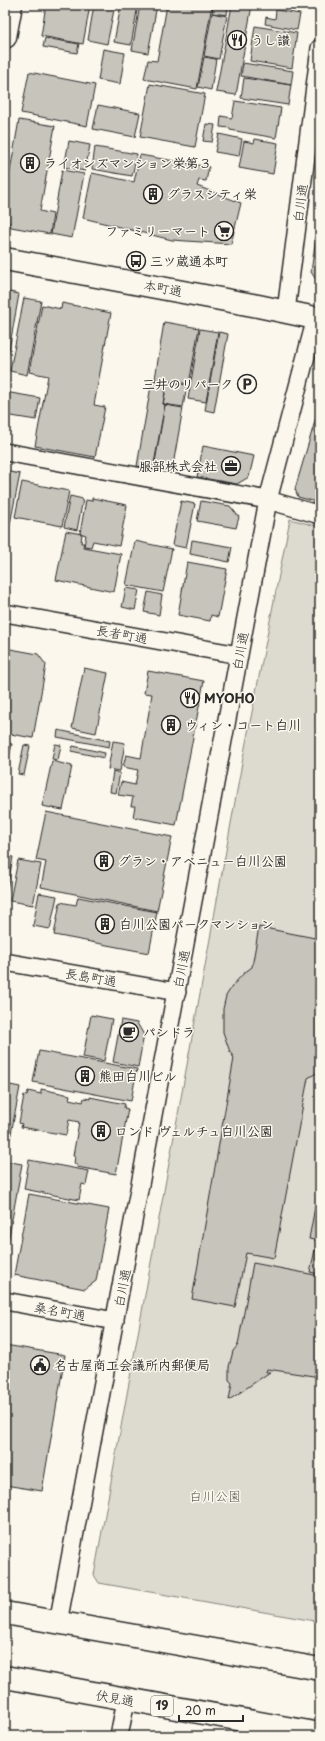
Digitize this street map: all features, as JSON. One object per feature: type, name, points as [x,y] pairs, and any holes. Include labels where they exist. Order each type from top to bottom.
[{"type":"main road","points":[[5,37],[11,5]]},
{"type":"main road","name":"本町通","points":[[5,259],[286,311],[318,319]]},
{"type":"main road","points":[[5,1613],[320,1669]]},
{"type":"main road","name":"伏見通","points":[[5,1678],[320,1734]]},
{"type":"street","name":"白川通","points":[[286,311],[320,48]]},
{"type":"street","name":"白川通","points":[[58,1623],[268,500],[318,319]]},
{"type":"street","points":[[5,452],[268,500],[320,515]]},
{"type":"street","name":"長者町通","points":[[5,613],[239,655]]},
{"type":"street","name":"長島町通","points":[[5,962],[177,992]]},
{"type":"street","name":"桑名町通","points":[[5,1301],[115,1321]]},
{"type":"street","points":[[119,1736],[126,1700]]},
{"type":"green space","name":"白川公園","points":[[290,519],[320,527],[320,1622],[99,1583],[94,1575],[242,763]]},
{"type":"building","points":[[46,5],[90,5],[83,44],[41,36]]},
{"type":"building","points":[[94,5],[115,5],[107,44],[88,40]]},
{"type":"building","points":[[121,5],[138,5],[131,45],[114,42]]},
{"type":"building","points":[[140,5],[157,5],[148,53],[132,50]]},
{"type":"building","points":[[167,5],[212,5],[197,89],[144,79],[148,60],[157,61]]},
{"type":"building","points":[[213,5],[228,5],[227,15],[212,13]]},
{"type":"building","points":[[232,5],[252,5],[236,95],[216,92]]},
{"type":"building","points":[[276,5],[302,5],[302,9]]},
{"type":"building","points":[[276,10],[300,14],[297,30],[265,24],[266,17],[275,19]]},
{"type":"building","points":[[212,13],[227,16],[219,59],[204,56]]},
{"type":"building","points":[[255,26],[297,33],[292,68],[250,61]]},
{"type":"building","points":[[45,38],[79,44],[77,53],[43,47]]},
{"type":"building","points":[[103,49],[125,53],[120,84],[98,80]]},
{"type":"building","points":[[204,57],[216,59],[211,90],[198,87]]},
{"type":"building","points":[[243,63],[293,71],[291,85],[241,76]]},
{"type":"building","points":[[29,72],[95,85],[87,126],[21,113]]},
{"type":"building","points":[[244,78],[291,85],[288,105],[241,98]]},
{"type":"building","points":[[150,84],[205,94],[195,147],[140,137]]},
{"type":"building","points":[[235,101],[281,108],[276,138],[220,127],[221,116],[232,118]]},
{"type":"building","points":[[98,105],[140,113],[135,137],[93,129]]},
{"type":"building","name":"ライオンズマンション栄第３","points":[[19,120],[55,126],[40,211],[53,214],[50,234],[11,227],[5,212],[5,200]]},
{"type":"building","points":[[206,124],[215,125],[212,142],[203,141]]},
{"type":"building","points":[[219,134],[242,139],[239,156],[215,152]]},
{"type":"building","points":[[255,139],[278,143],[273,174],[239,168],[244,141],[254,143]]},
{"type":"building","points":[[69,141],[90,145],[85,171],[64,167]]},
{"type":"building","points":[[95,147],[137,154],[132,176],[92,169]]},
{"type":"building","name":"グラスシティ栄","points":[[140,155],[209,167],[206,181],[199,180],[197,186],[241,203],[231,244],[172,240],[83,218],[92,173],[134,182]]},
{"type":"building","points":[[62,170],[84,174],[72,238],[51,234]]},
{"type":"building","points":[[320,210],[320,282],[317,281],[311,272]]},
{"type":"building","points":[[10,292],[19,294],[6,367],[5,296]]},
{"type":"building","points":[[24,298],[41,301],[27,375],[10,371]]},
{"type":"building","points":[[62,303],[111,313],[94,405],[105,407],[95,457],[35,446],[48,376],[29,372],[42,305],[61,309]]},
{"type":"building","points":[[164,322],[199,328],[189,384],[155,379]]},
{"type":"building","points":[[200,329],[218,332],[206,402],[188,399]]},
{"type":"building","points":[[219,332],[228,334],[214,412],[205,410]]},
{"type":"building","points":[[152,380],[167,382],[163,404],[165,404],[153,469],[137,466]]},
{"type":"building","points":[[167,382],[187,385],[183,407],[163,404]]},
{"type":"building","points":[[5,392],[40,398],[36,420],[5,415]]},
{"type":"building","points":[[320,404],[320,503],[298,497],[295,489]]},
{"type":"building","points":[[165,405],[183,408],[172,471],[154,468]]},
{"type":"building","points":[[203,446],[254,456],[249,477],[237,484],[197,477]]},
{"type":"building","points":[[5,471],[20,474],[5,549]]},
{"type":"building","points":[[22,482],[69,491],[62,526],[15,517]]},
{"type":"building","points":[[70,496],[83,499],[77,530],[64,527]]},
{"type":"building","points":[[92,498],[127,505],[119,546],[93,541],[91,547],[84,546],[86,535],[80,533],[86,500],[92,501]]},
{"type":"building","points":[[181,501],[195,504],[186,548],[172,545]]},
{"type":"building","points":[[201,501],[230,506],[239,517],[236,528],[197,521]]},
{"type":"building","points":[[66,531],[82,534],[81,543],[84,543],[83,547],[121,554],[114,592],[56,580]]},
{"type":"building","points":[[192,540],[232,547],[229,562],[190,554]]},
{"type":"building","points":[[135,541],[172,549],[163,592],[126,585]]},
{"type":"building","points":[[187,562],[227,569],[218,617],[211,615],[210,621],[178,615]]},
{"type":"building","points":[[126,588],[139,590],[135,610],[122,607]]},
{"type":"building","points":[[148,592],[162,595],[159,615],[144,612]]},
{"type":"building","points":[[5,648],[38,654],[46,665],[33,738],[5,733]]},
{"type":"building","points":[[84,668],[108,673],[96,733],[72,728]]},
{"type":"building","name":"ウィン・コート白川","points":[[148,671],[204,681],[176,825],[133,817],[135,806],[131,806],[133,797],[118,795],[121,782],[135,785],[138,770],[123,767],[126,755],[141,758],[152,694],[144,693]]},
{"type":"building","points":[[58,730],[110,741],[109,747],[57,737]]},
{"type":"building","points":[[113,741],[125,743],[120,771],[108,769]]},
{"type":"building","points":[[6,743],[12,744],[6,772],[5,771]]},
{"type":"building","points":[[55,744],[61,745],[58,760],[52,759]]},
{"type":"building","points":[[24,745],[30,746],[24,775],[18,774]]},
{"type":"building","points":[[73,746],[105,753],[104,758],[71,751]]},
{"type":"building","points":[[52,761],[72,766],[63,810],[42,806]]},
{"type":"building","points":[[113,771],[120,773],[116,793],[110,792]]},
{"type":"building","name":"グラン・アベニュー白川公園","points":[[46,812],[172,837],[157,911],[41,887],[46,862],[36,860]]},
{"type":"building","points":[[5,856],[13,857],[5,901]]},
{"type":"building","points":[[18,860],[41,864],[33,905],[10,901]]},
{"type":"building","points":[[39,893],[57,896],[50,929],[33,926]]},
{"type":"building","name":"白川公園パークマンション","points":[[78,897],[157,912],[149,953],[54,935],[60,902],[76,905]]},
{"type":"building","points":[[259,927],[320,939],[320,1071],[308,1078],[274,1258],[246,1253],[235,1307],[192,1299],[234,1058],[230,1052],[223,1032],[223,1009],[226,996],[233,985],[252,967]]},
{"type":"building","points":[[91,1015],[112,1019],[104,1061],[83,1057]]},
{"type":"building","points":[[121,1020],[137,1023],[144,1035],[138,1067],[113,1062]]},
{"type":"building","name":"熊田白川ビル","points":[[39,1051],[137,1069],[131,1101],[33,1082]]},
{"type":"building","points":[[5,1084],[20,1087],[10,1139],[5,1138]]},
{"type":"building","name":"ロンド ヴェルチュ白川公園","points":[[41,1089],[70,1095],[69,1099],[83,1102],[84,1098],[90,1099],[90,1097],[125,1104],[124,1108],[128,1109],[116,1174],[77,1167],[77,1164],[74,1164],[75,1156],[73,1156],[79,1122],[69,1120],[66,1135],[21,1127],[22,1124],[19,1123],[24,1095],[27,1096],[28,1091],[41,1094]]},
{"type":"building","points":[[29,1160],[89,1171],[86,1185],[82,1184],[79,1200],[24,1189]]},
{"type":"building","points":[[5,1161],[22,1164],[5,1259]]},
{"type":"building","points":[[320,1180],[320,1241],[309,1239]]},
{"type":"building","points":[[29,1194],[109,1209],[96,1281],[85,1289],[14,1275]]},
{"type":"building","points":[[315,1250],[320,1251],[320,1274],[310,1272]]},
{"type":"building","points":[[253,1263],[320,1276],[320,1377],[267,1369],[266,1372],[270,1372],[229,1400],[232,1383],[229,1380],[229,1367],[233,1351],[238,1345]]},
{"type":"building","points":[[5,1345],[65,1355],[42,1491],[5,1485]]},
{"type":"place","name":"うし讃","points":[[237,40]]},
{"type":"place","name":"ライオンズマンション栄第３","points":[[30,163]]},
{"type":"place","name":"グラスシティ栄","points":[[153,194]]},
{"type":"place","name":"ファミリーマート","points":[[224,231]]},
{"type":"place","name":"三ツ蔵通本町","points":[[136,261]]},
{"type":"place","name":"三井のリパーク","points":[[247,384]]},
{"type":"place","name":"服部株式会社","points":[[231,466]]},
{"type":"place","name":"MYOHO","points":[[190,698]]},
{"type":"place","name":"ウィン・コート白川","points":[[171,725]]},
{"type":"place","name":"グラン・アベニュー白川公園","points":[[104,861]]},
{"type":"place","name":"白川公園パークマンション","points":[[105,924]]},
{"type":"place","name":"パンドラ","points":[[129,1032]]},
{"type":"place","name":"熊田白川ビル","points":[[85,1076]]},
{"type":"place","name":"ロンド ヴェルチュ白川公園","points":[[101,1131]]},
{"type":"place","name":"名古屋商工会議所内郵便局","points":[[40,1365]]}]
